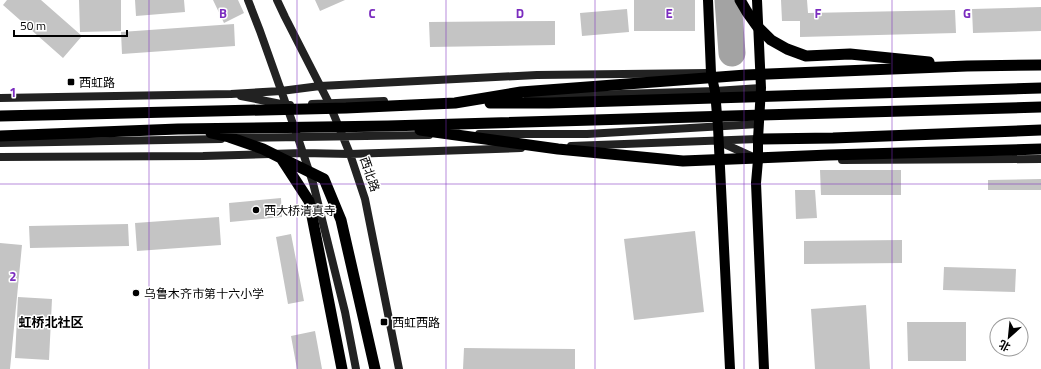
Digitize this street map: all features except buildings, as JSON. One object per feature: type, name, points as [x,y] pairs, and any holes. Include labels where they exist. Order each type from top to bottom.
[{"type":"highway","points":[[740,0],[757,26],[771,40],[787,49],[806,56],[850,54],[967,66]]},
{"type":"highway","points":[[455,103],[521,92],[746,75],[967,66],[1041,65]]},
{"type":"highway","points":[[0,116],[346,108],[455,103],[549,103],[1041,88]]},
{"type":"highway","points":[[0,136],[178,129],[388,126],[1041,107]]},
{"type":"highway","points":[[388,126],[558,149],[683,161],[1041,149]]},
{"type":"highway","points":[[178,129],[229,137],[263,149],[324,179],[341,220],[375,369]]},
{"type":"highway","points":[[758,139],[833,138],[1041,130]]},
{"type":"highway","points":[[281,158],[309,201],[342,369]]},
{"type":"main road","points":[[248,0],[313,183],[345,312],[356,369]]},
{"type":"main road","name":"西北路","points":[[277,0],[329,103],[350,154],[366,199],[399,369]]},
{"type":"main road","points":[[708,0],[711,73],[715,91],[718,127],[730,369]]},
{"type":"main road","points":[[757,0],[761,88],[756,183],[764,369]]},
{"type":"main road","points":[[0,98],[231,94],[320,86],[537,76],[760,72],[959,63],[1041,61]]},
{"type":"main road","points":[[231,94],[286,105],[715,91],[761,88]]},
{"type":"main road","points":[[0,143],[343,136],[587,134],[759,124]]},
{"type":"main road","points":[[0,157],[203,156],[303,153],[350,154],[758,139]]},
{"type":"main road","points":[[718,141],[758,160],[1041,159]]},
{"type":"waterway","points":[[728,0],[732,53]]},
{"type":"place","name":"西虹路","points":[[71,82]]},
{"type":"place","name":"西大桥清真寺","points":[[256,210]]},
{"type":"place","name":"乌鲁木齐市第十六小学","points":[[136,293]]},
{"type":"place","name":"西虹西路","points":[[384,322]]},
{"type":"district","name":"虹桥北社区","points":[[51,322]]}]
